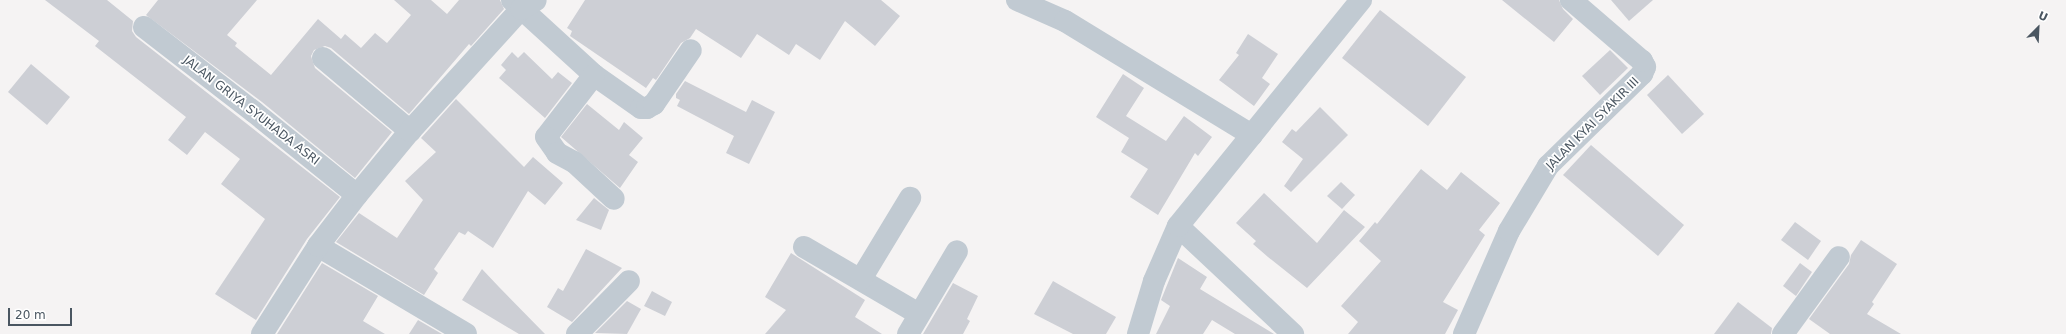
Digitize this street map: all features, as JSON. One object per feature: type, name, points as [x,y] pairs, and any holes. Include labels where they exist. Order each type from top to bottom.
[{"type":"street","points":[[1017,0],[1065,21],[1252,135]]},
{"type":"street","points":[[1138,334],[1154,280],[1178,226],[1361,0]]},
{"type":"street","name":"JALAN KYAI SYAKIR III","points":[[1464,334],[1509,231],[1548,166],[1642,74],[1645,67],[1642,61],[1571,0]]},
{"type":"street","points":[[265,333],[318,246],[357,195],[410,131],[523,3],[594,75],[635,105],[647,108],[654,104],[691,50]]},
{"type":"street","name":"JALAN GRIYA SYUHADA ASRI","points":[[144,27],[254,112],[357,195]]},
{"type":"street","points":[[322,58],[410,131]]},
{"type":"street","points":[[594,75],[546,137],[557,153],[574,162],[614,199]]},
{"type":"street","points":[[861,280],[910,198]]},
{"type":"street","points":[[1178,226],[1293,334]]},
{"type":"street","points":[[318,246],[466,334]]},
{"type":"street","points":[[804,247],[919,314]]},
{"type":"street","points":[[908,334],[957,251]]},
{"type":"street","points":[[1783,334],[1839,257]]},
{"type":"street","points":[[578,334],[629,281]]},
{"type":"building","points":[[45,0],[107,0],[133,21],[132,31],[136,37],[340,197],[307,239],[256,320],[215,294],[265,219],[221,184],[240,159],[205,132],[187,155],[168,140],[186,117],[95,46],[99,41]]},
{"type":"building","points":[[158,0],[257,0],[227,35],[237,43],[235,46],[271,75],[318,19],[341,39],[345,34],[361,48],[375,33],[387,43],[411,15],[394,0],[431,0],[447,14],[459,0],[500,0],[504,9],[471,46],[469,44],[409,114],[331,48],[325,46],[314,50],[311,56],[315,68],[392,132],[355,178],[262,102],[146,15]]},
{"type":"building","points":[[585,0],[881,0],[900,16],[875,46],[845,21],[820,60],[796,44],[789,55],[757,34],[741,58],[696,29],[690,38],[681,43],[656,80],[653,78],[646,88],[570,36],[572,31],[567,28]]},
{"type":"building","points":[[1502,0],[1559,0],[1563,9],[1573,19],[1554,42]]},
{"type":"building","points":[[1611,0],[1653,0],[1629,21]]},
{"type":"building","points":[[1380,10],[1466,77],[1428,126],[1342,58]]},
{"type":"building","points":[[1248,34],[1278,54],[1262,78],[1270,84],[1254,106],[1219,80],[1239,55],[1236,53]]},
{"type":"building","points":[[1610,50],[1628,68],[1600,95],[1582,76]]},
{"type":"building","points":[[512,52],[518,58],[524,52],[552,79],[558,72],[572,83],[545,118],[499,78],[506,70],[501,65]]},
{"type":"building","points":[[31,64],[70,97],[47,125],[8,92]]},
{"type":"building","points":[[1123,74],[1144,88],[1126,116],[1166,141],[1184,116],[1212,137],[1198,156],[1195,153],[1158,215],[1130,197],[1148,169],[1121,152],[1129,138],[1096,117]]},
{"type":"building","points":[[1668,75],[1704,114],[1682,134],[1647,95]]},
{"type":"building","points":[[685,81],[746,112],[752,100],[775,112],[749,164],[726,153],[734,136],[677,106],[680,100],[676,98],[676,94]]},
{"type":"building","points":[[456,99],[524,167],[533,157],[563,183],[545,205],[528,191],[493,248],[468,231],[465,235],[459,232],[434,269],[438,273],[424,295],[336,242],[359,213],[397,238],[423,200],[405,181],[436,152],[421,138]]},
{"type":"building","points":[[587,104],[619,130],[624,122],[643,138],[629,155],[638,162],[620,188],[561,137]]},
{"type":"building","points":[[1320,107],[1348,135],[1291,192],[1284,186],[1303,159],[1282,142],[1292,129],[1296,132]]},
{"type":"building","points":[[1591,145],[1684,225],[1658,256],[1563,175]]},
{"type":"building","points":[[1421,169],[1447,190],[1461,172],[1500,203],[1479,230],[1485,235],[1443,302],[1458,310],[1445,334],[1348,334],[1358,322],[1341,306],[1381,261],[1359,241],[1375,222],[1377,224]]},
{"type":"building","points":[[1341,182],[1355,195],[1342,209],[1327,196]]},
{"type":"building","points":[[1264,193],[1317,243],[1344,210],[1365,227],[1307,288],[1253,244],[1256,241],[1236,223]]},
{"type":"building","points":[[594,198],[609,210],[601,230],[576,220]]},
{"type":"building","points":[[1795,222],[1821,241],[1808,260],[1781,240]]},
{"type":"building","points":[[1861,240],[1897,264],[1872,302],[1874,304],[1867,314],[1901,334],[1830,334],[1809,319],[1849,264],[1851,255]]},
{"type":"building","points":[[586,249],[622,268],[572,322],[547,307],[558,288],[563,291]]},
{"type":"building","points":[[791,253],[865,300],[855,317],[882,334],[765,334],[786,310],[765,297]]},
{"type":"building","points":[[1178,258],[1207,277],[1200,289],[1274,334],[1235,334],[1212,320],[1203,334],[1156,334],[1170,306],[1161,300]]},
{"type":"building","points":[[322,263],[378,296],[363,321],[385,334],[277,334]]},
{"type":"building","points":[[1800,263],[1812,272],[1796,296],[1783,286]]},
{"type":"building","points":[[482,269],[545,334],[519,334],[462,300]]},
{"type":"building","points":[[1053,281],[1116,317],[1106,334],[1073,334],[1034,314]]},
{"type":"building","points":[[953,283],[978,296],[967,319],[970,321],[963,334],[923,334]]},
{"type":"building","points":[[652,291],[672,302],[665,316],[644,306]]},
{"type":"building","points":[[627,301],[641,309],[627,334],[595,333]]},
{"type":"building","points":[[1738,302],[1772,328],[1771,334],[1714,334]]},
{"type":"building","points":[[418,320],[442,334],[409,334]]}]
